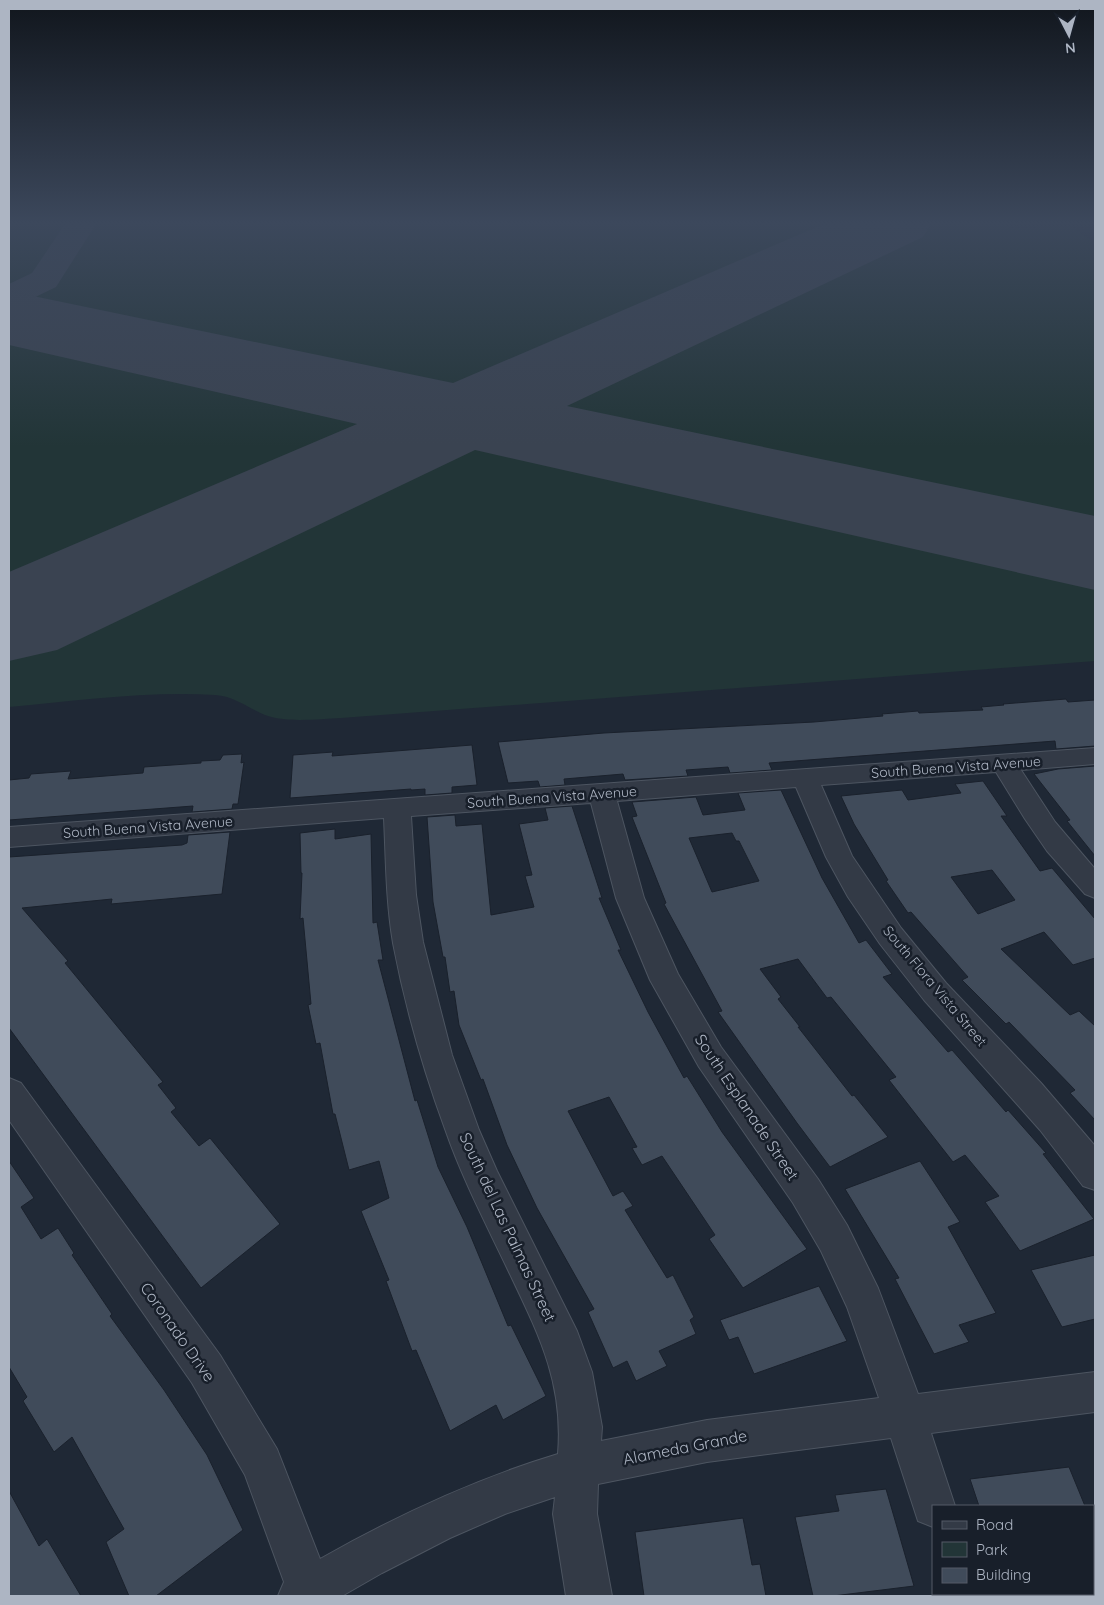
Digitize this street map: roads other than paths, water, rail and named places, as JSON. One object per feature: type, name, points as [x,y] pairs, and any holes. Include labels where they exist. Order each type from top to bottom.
[{"type":"street","name":"South Buena Vista Avenue","points":[[9,837],[1095,756]]},
{"type":"street","points":[[1004,763],[1036,817],[1095,887]]},
{"type":"street","name":"South Flora Vista Street","points":[[806,778],[832,843],[881,922],[914,965],[956,1014],[1033,1096],[1095,1174]]},
{"type":"street","name":"South Esplanade Street","points":[[602,794],[630,897],[658,962],[710,1057],[807,1196],[833,1237],[853,1276],[906,1416],[933,1505]]},
{"type":"street","name":"South del Las Palmas Street","points":[[397,809],[402,895],[408,942],[426,1018],[449,1092],[484,1182],[566,1352],[572,1372],[581,1428],[575,1514],[589,1596]]},
{"type":"street","name":"Coronado Drive","points":[[9,1094],[206,1369],[262,1464],[305,1594]]},
{"type":"street","name":"Alameda Grande","points":[[305,1594],[417,1530],[519,1488],[578,1469],[707,1439],[1095,1392]]}]
